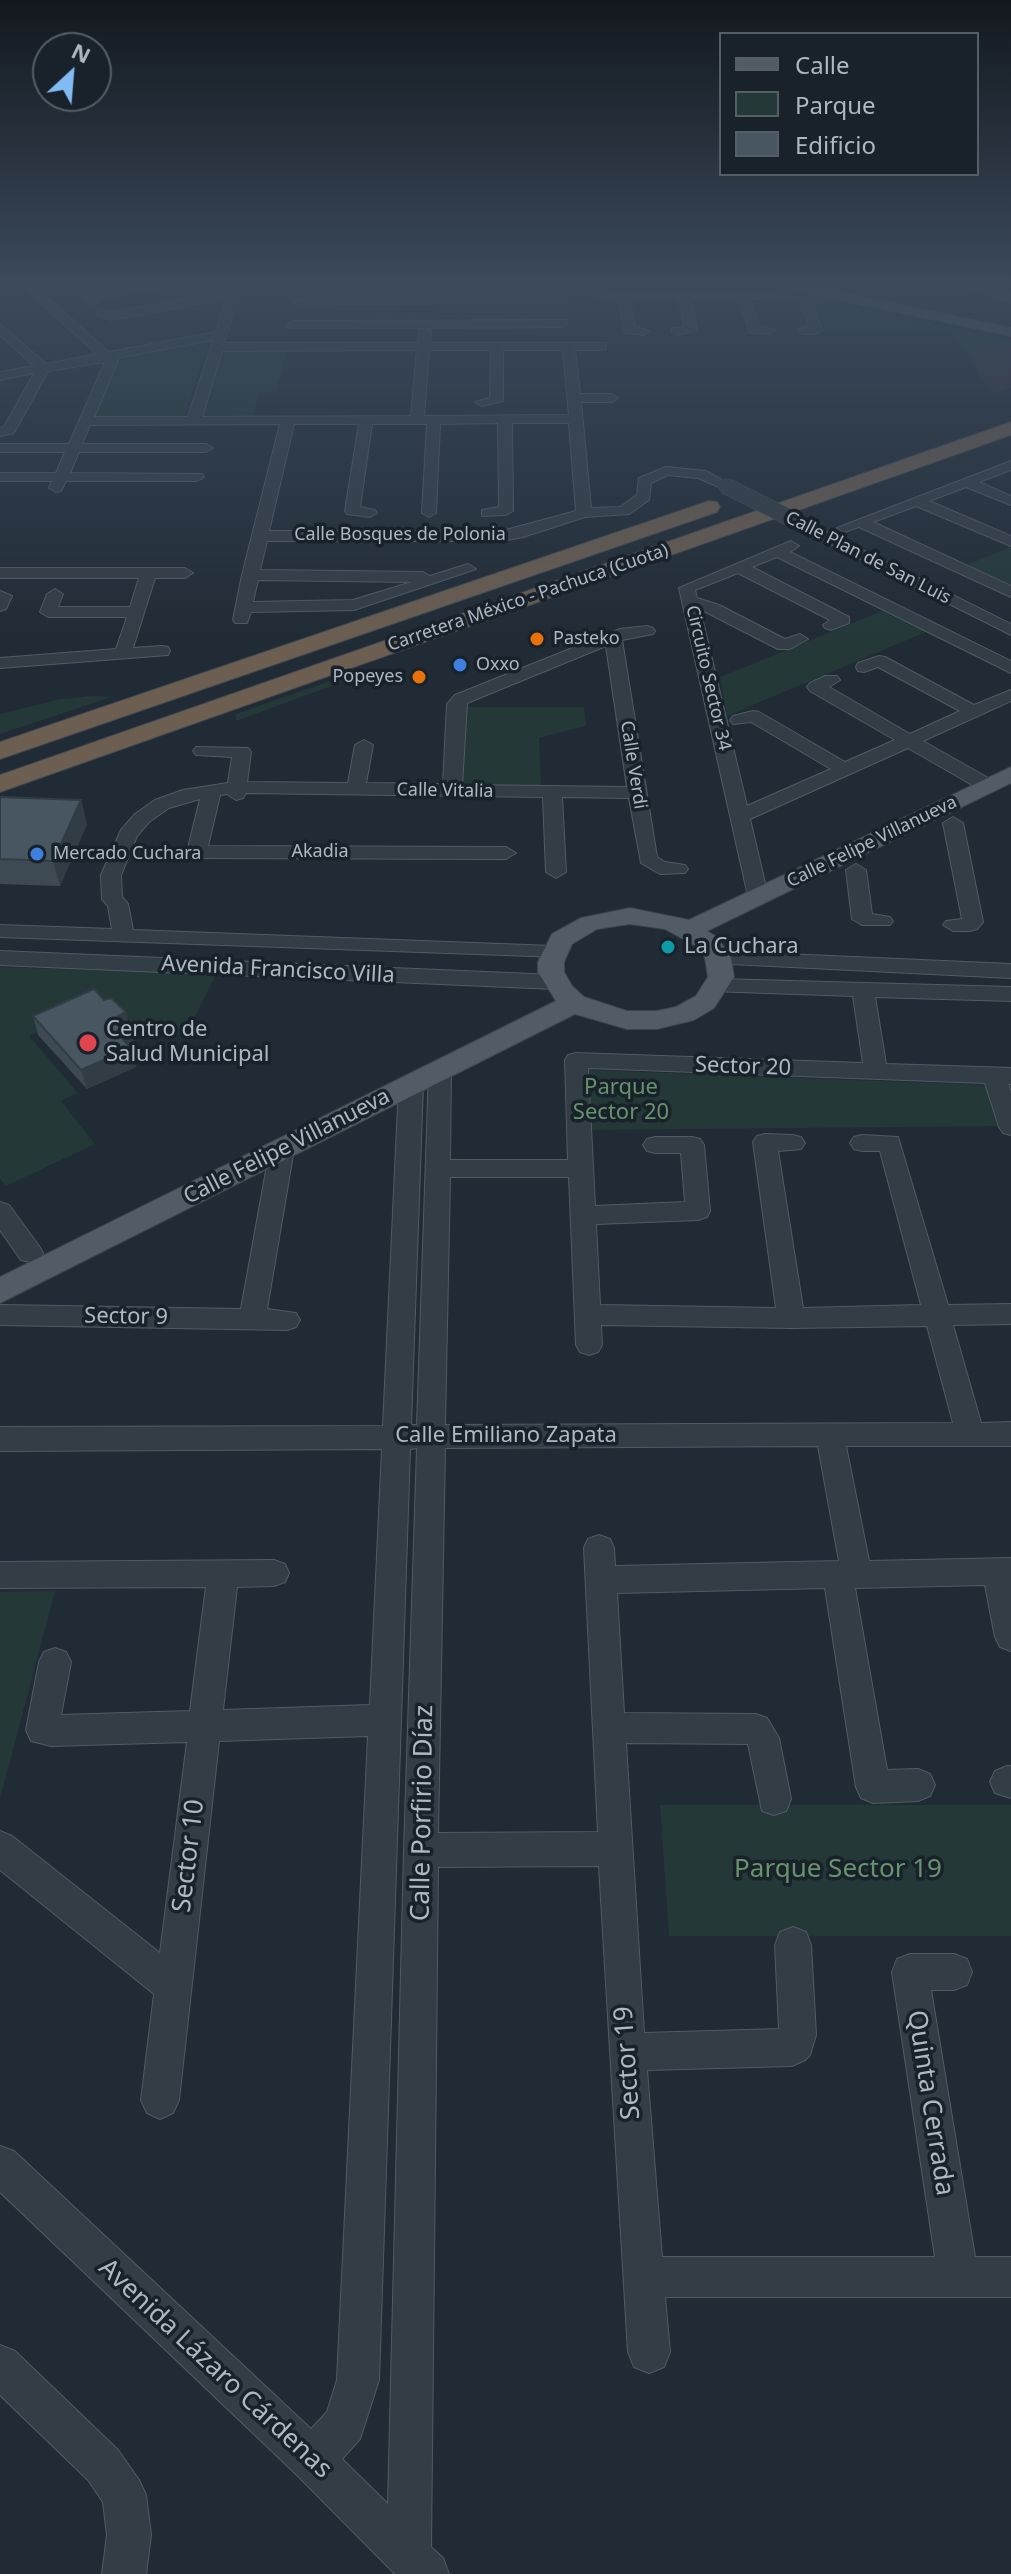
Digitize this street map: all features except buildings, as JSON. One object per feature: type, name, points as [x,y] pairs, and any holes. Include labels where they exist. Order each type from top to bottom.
[{"type":"highway","name":"Carretera México - Pachuca (Cuota)","points":[[0,784],[1011,428]]},
{"type":"highway","name":"Carretera México - Pachuca (Cuota)","points":[[0,751],[776,484]]},
{"type":"main road","name":"Calle Felipe Villanueva","points":[[705,944],[953,823],[999,790],[1011,774]]},
{"type":"main road","name":"Calle Felipe Villanueva","points":[[705,944],[758,896],[999,790]]},
{"type":"main road","points":[[609,918],[651,918],[705,944],[721,977],[718,986],[705,1002],[684,1014],[657,1020],[613,1017],[563,992],[551,972],[553,952],[574,930],[609,918]]},
{"type":"main road","name":"Calle Felipe Villanueva","points":[[0,1291],[426,1077],[563,992]]},
{"type":"main road","name":"Calle Felipe Villanueva","points":[[0,1268],[563,992]]},
{"type":"street","points":[[0,432],[9,430],[24,403]]},
{"type":"street","points":[[59,482],[95,403]]},
{"type":"street","points":[[194,420],[199,403]]},
{"type":"street","points":[[417,420],[419,403]]},
{"type":"street","points":[[574,403],[584,513]]},
{"type":"street","points":[[429,513],[434,419]]},
{"type":"street","points":[[487,513],[506,511],[505,419]]},
{"type":"street","points":[[88,421],[575,419]]},
{"type":"street","points":[[288,420],[242,613],[354,605],[468,569]]},
{"type":"street","points":[[366,420],[352,511],[370,513]]},
{"type":"street","points":[[0,448],[208,445],[196,480],[59,482],[0,477]]},
{"type":"street","points":[[844,528],[1011,465]]},
{"type":"street","name":"Calle Bosques de Polonia","points":[[261,536],[502,536],[584,513],[624,511],[644,497],[644,481],[666,471],[701,474],[726,486]]},
{"type":"street","points":[[967,482],[1011,501]]},
{"type":"street","name":"Calle Plan de San Luis","points":[[726,486],[1011,630]]},
{"type":"street","points":[[917,501],[1011,541]]},
{"type":"street","points":[[410,513],[447,513]]},
{"type":"street","points":[[860,522],[1009,591]]},
{"type":"street","name":"Circuito Sector 34","points":[[758,896],[687,588],[690,584],[784,548],[924,626],[1011,668]]},
{"type":"street","points":[[739,567],[843,620],[831,625]]},
{"type":"street","points":[[0,573],[185,573]]},
{"type":"street","points":[[123,654],[148,574]]},
{"type":"street","points":[[250,575],[411,575],[432,579]]},
{"type":"street","points":[[924,626],[1009,591]]},
{"type":"street","points":[[55,594],[48,612],[136,612]]},
{"type":"street","points":[[0,596],[4,596],[0,606]]},
{"type":"street","points":[[690,601],[713,608],[784,645],[800,639]]},
{"type":"street","points":[[452,791],[456,704],[461,699],[626,632],[647,631]]},
{"type":"street","name":"Calle Verdi","points":[[613,637],[648,859],[660,868],[678,869]]},
{"type":"street","points":[[0,663],[162,651]]},
{"type":"street","points":[[864,667],[879,661],[974,712]]},
{"type":"street","points":[[831,680],[816,687],[907,741],[999,790]]},
{"type":"street","points":[[738,817],[1011,695]]},
{"type":"street","points":[[739,720],[753,716],[844,769]]},
{"type":"street","points":[[356,790],[364,745]]},
{"type":"street","points":[[202,751],[242,752],[241,790]]},
{"type":"street","name":"Calle Vitalia","points":[[124,935],[118,904],[124,898],[135,835],[171,811],[212,794],[241,790],[638,793]]},
{"type":"street","points":[[552,792],[556,872]]},
{"type":"street","name":"Akadia","points":[[212,794],[197,852],[506,853]]},
{"type":"street","points":[[953,823],[973,922],[970,925],[953,925]]},
{"type":"street","points":[[856,870],[862,919],[883,921]]},
{"type":"street","name":"Avenida Francisco Villa","points":[[0,931],[553,952]]},
{"type":"street","points":[[705,944],[1011,971]]},
{"type":"street","name":"Avenida Francisco Villa","points":[[0,958],[563,992]]},
{"type":"street","points":[[718,986],[1011,994]]},
{"type":"street","points":[[863,988],[876,1072]]},
{"type":"street","name":"Sector 20","points":[[589,1345],[576,1060],[1003,1076],[1011,1127]]},
{"type":"street","name":"Calle Porfirio Díaz","points":[[418,2565],[421,1850],[438,1169],[426,1077]]},
{"type":"street","name":"Calle Porfirio Díaz","points":[[312,2460],[345,2424],[358,2380],[397,1437],[426,1077]]},
{"type":"street","points":[[791,1318],[765,1142],[793,1143]]},
{"type":"street","points":[[862,1143],[890,1143],[970,1435]]},
{"type":"street","points":[[583,1215],[698,1211],[692,1145],[655,1145]]},
{"type":"street","points":[[252,1319],[282,1149]]},
{"type":"street","points":[[438,1169],[579,1168]]},
{"type":"street","points":[[0,1211],[30,1253]]},
{"type":"street","points":[[588,1315],[791,1318],[1011,1314]]},
{"type":"street","name":"Sector 9","points":[[0,1315],[287,1320]]},
{"type":"street","points":[[830,1434],[873,1787],[918,1785]]},
{"type":"street","name":"Calle Emiliano Zapata","points":[[0,1440],[1011,1434]]},
{"type":"street","name":"Sector 19","points":[[649,2352],[627,2052],[600,1564],[847,1574],[1004,1571]]},
{"type":"street","points":[[1004,1571],[1011,1637]]},
{"type":"street","points":[[0,1575],[274,1573]]},
{"type":"street","name":"Sector 10","points":[[160,2100],[223,1574]]},
{"type":"street","points":[[55,1662],[42,1730],[386,1720]]},
{"type":"street","points":[[609,1728],[756,1729],[763,1738],[774,1799]]},
{"type":"street","points":[[0,1848],[173,1986]]},
{"type":"street","points":[[421,1850],[616,1849]]},
{"type":"street","points":[[627,2052],[792,2047],[798,2035],[793,1945]]},
{"type":"street","name":"Quinta Cerrada","points":[[954,1972],[910,1972],[958,2277]]},
{"type":"street","name":"Avenida Lázaro Cárdenas","points":[[0,2165],[312,2460],[418,2565]]},
{"type":"street","points":[[645,2277],[1011,2277]]},
{"type":"street","points":[[0,2366],[103,2465],[124,2495],[129,2535],[124,2574]]},
{"type":"green space","points":[[101,403],[189,403],[184,416],[95,416]]},
{"type":"green space","points":[[204,403],[257,403],[253,416],[200,416]]},
{"type":"green space","points":[[1011,547],[1011,587],[964,566]]},
{"type":"green space","points":[[882,611],[926,632],[727,716],[720,677]]},
{"type":"green space","points":[[361,670],[359,676],[236,721],[236,714]]},
{"type":"green space","points":[[112,697],[0,734],[0,714],[61,699]]},
{"type":"green space","points":[[462,707],[584,707],[586,726],[539,738],[541,787],[461,787]]},
{"type":"green space","points":[[0,967],[216,974],[186,1035],[144,1033],[107,1001],[29,1036],[78,1093],[61,1101],[95,1144],[6,1186],[0,1179]]},
{"type":"green space","name":"Parque Sector 20","points":[[590,1070],[988,1085],[1001,1126],[592,1130]]},
{"type":"green space","points":[[55,1591],[0,1799],[0,1592]]},
{"type":"green space","name":"Parque Sector 19","points":[[660,1805],[1011,1805],[1011,1936],[669,1936]]},
{"type":"place","name":"Pasteko","points":[[537,639]]},
{"type":"place","name":"Oxxo","points":[[460,665]]},
{"type":"place","name":"Popeyes","points":[[419,677]]},
{"type":"place","name":"Mercado Cuchara","points":[[37,854]]},
{"type":"place","name":"La Cuchara","points":[[668,947]]},
{"type":"place","name":"Centro de Salud Municipal","points":[[88,1043]]}]
